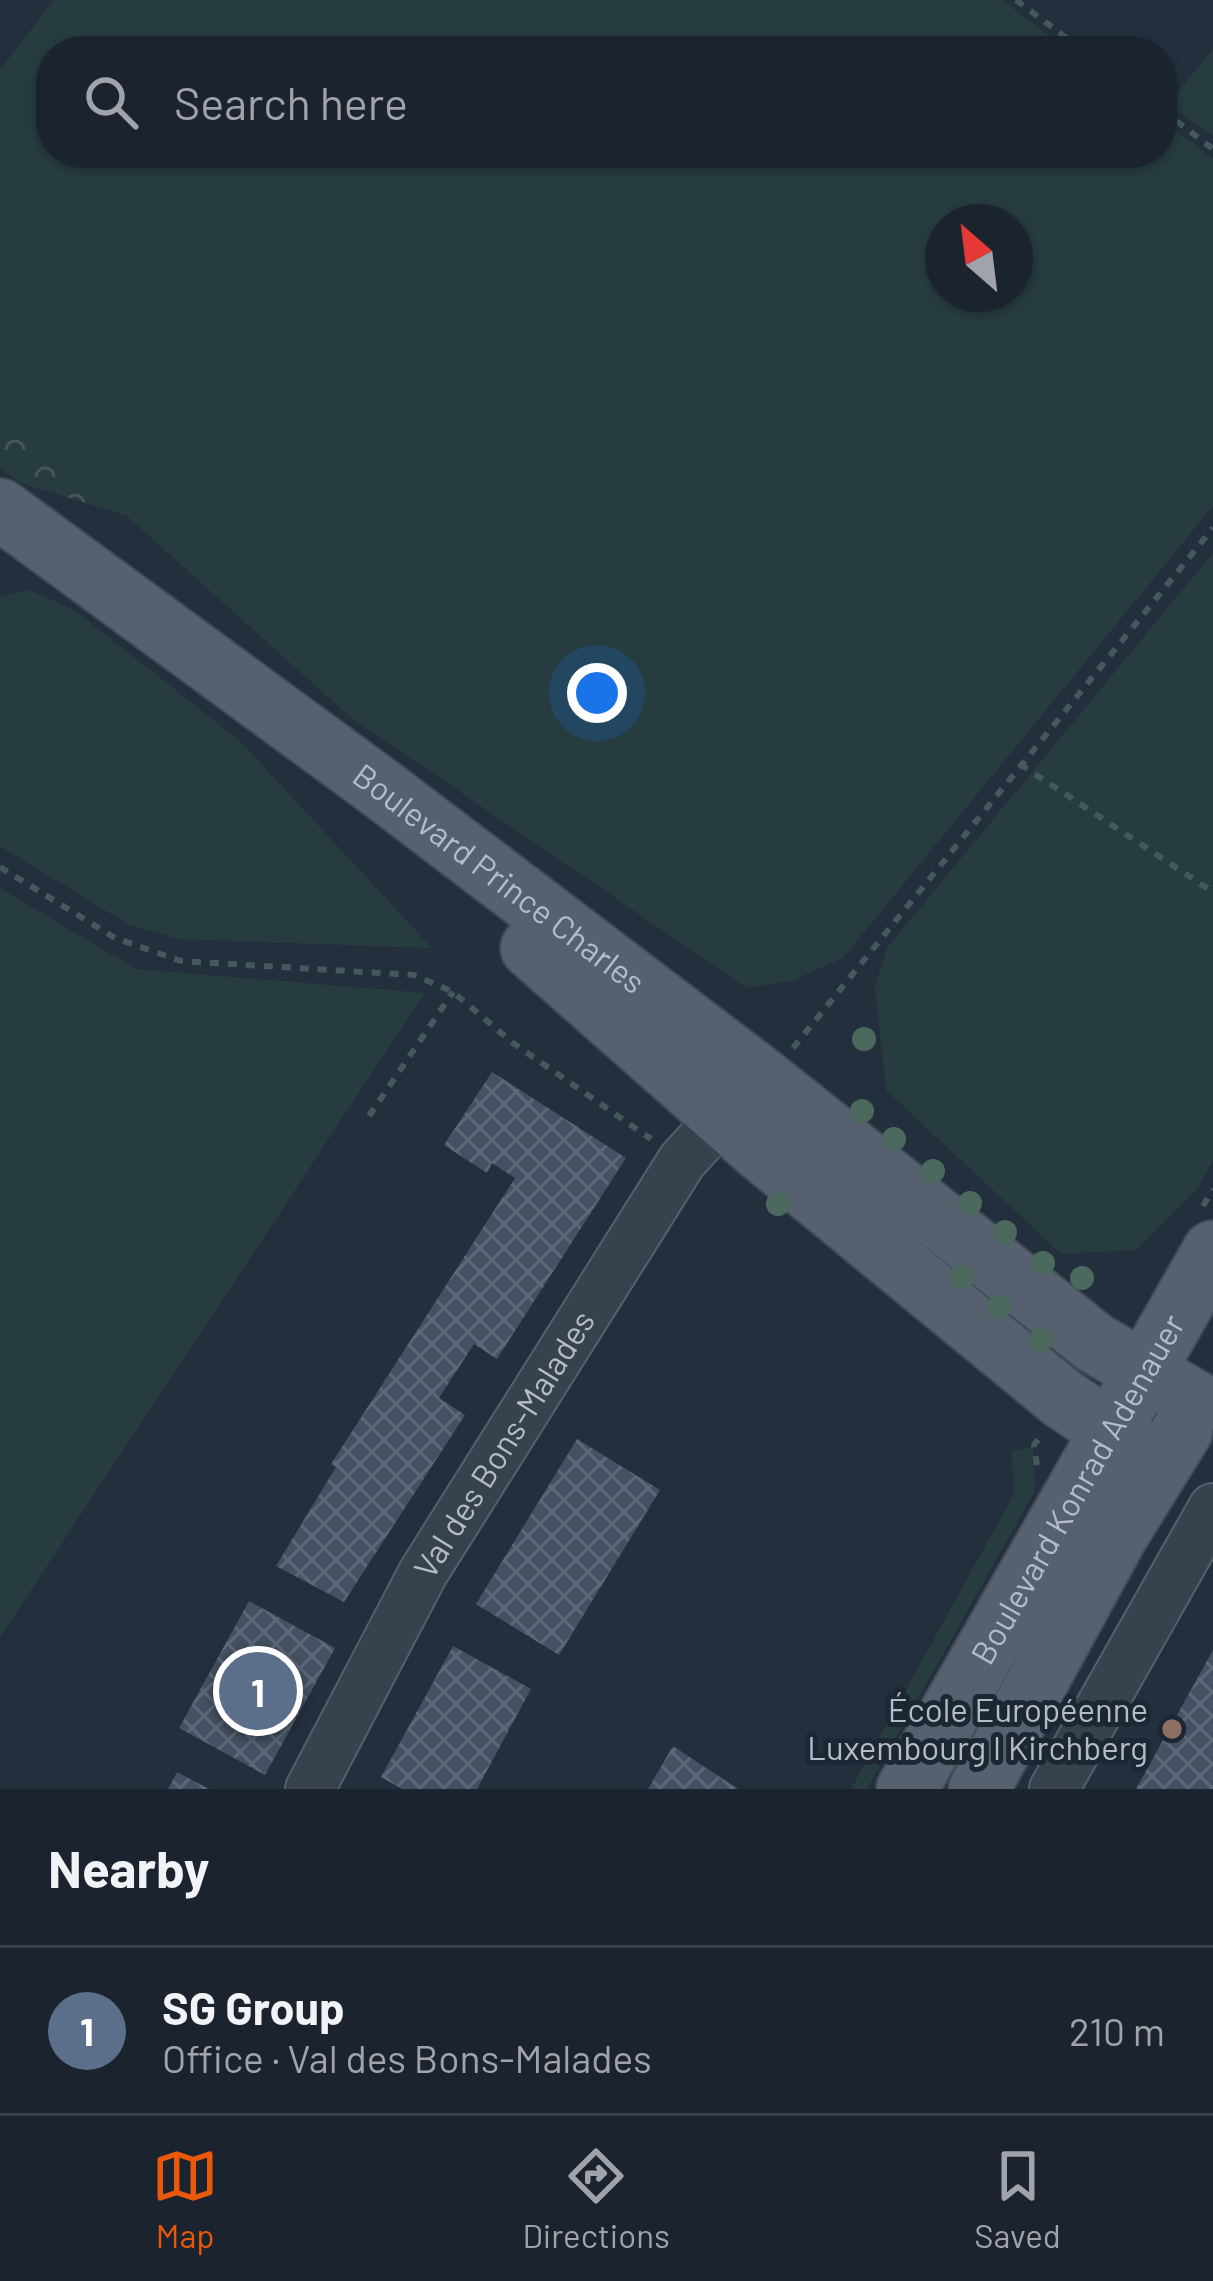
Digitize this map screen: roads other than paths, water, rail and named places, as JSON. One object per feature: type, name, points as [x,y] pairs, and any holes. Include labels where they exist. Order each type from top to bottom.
[{"type":"main road","name":"Boulevard Prince Charles","points":[[2,515],[240,686],[364,804],[741,1095],[1096,1344],[1208,1398]]},
{"type":"main road","name":"Boulevard Prince Charles","points":[[741,1095],[1107,1432],[1161,1465]]},
{"type":"main road","name":"Boulevard Konrad Adenauer","points":[[907,1789],[1213,1251]]},
{"type":"main road","name":"Boulevard Konrad Adenauer","points":[[979,1789],[1161,1465],[1208,1398]]},
{"type":"street","name":"Val des Bons-Malades","points":[[310,1789],[448,1532],[682,1161],[741,1095]]},
{"type":"street","points":[[1054,1789],[1213,1508]]},
{"type":"place","name":"SG Group","points":[[258,1691]]},
{"type":"place","name":"École Européenne Luxembourg I Kirchberg","points":[[1172,1729]]}]
